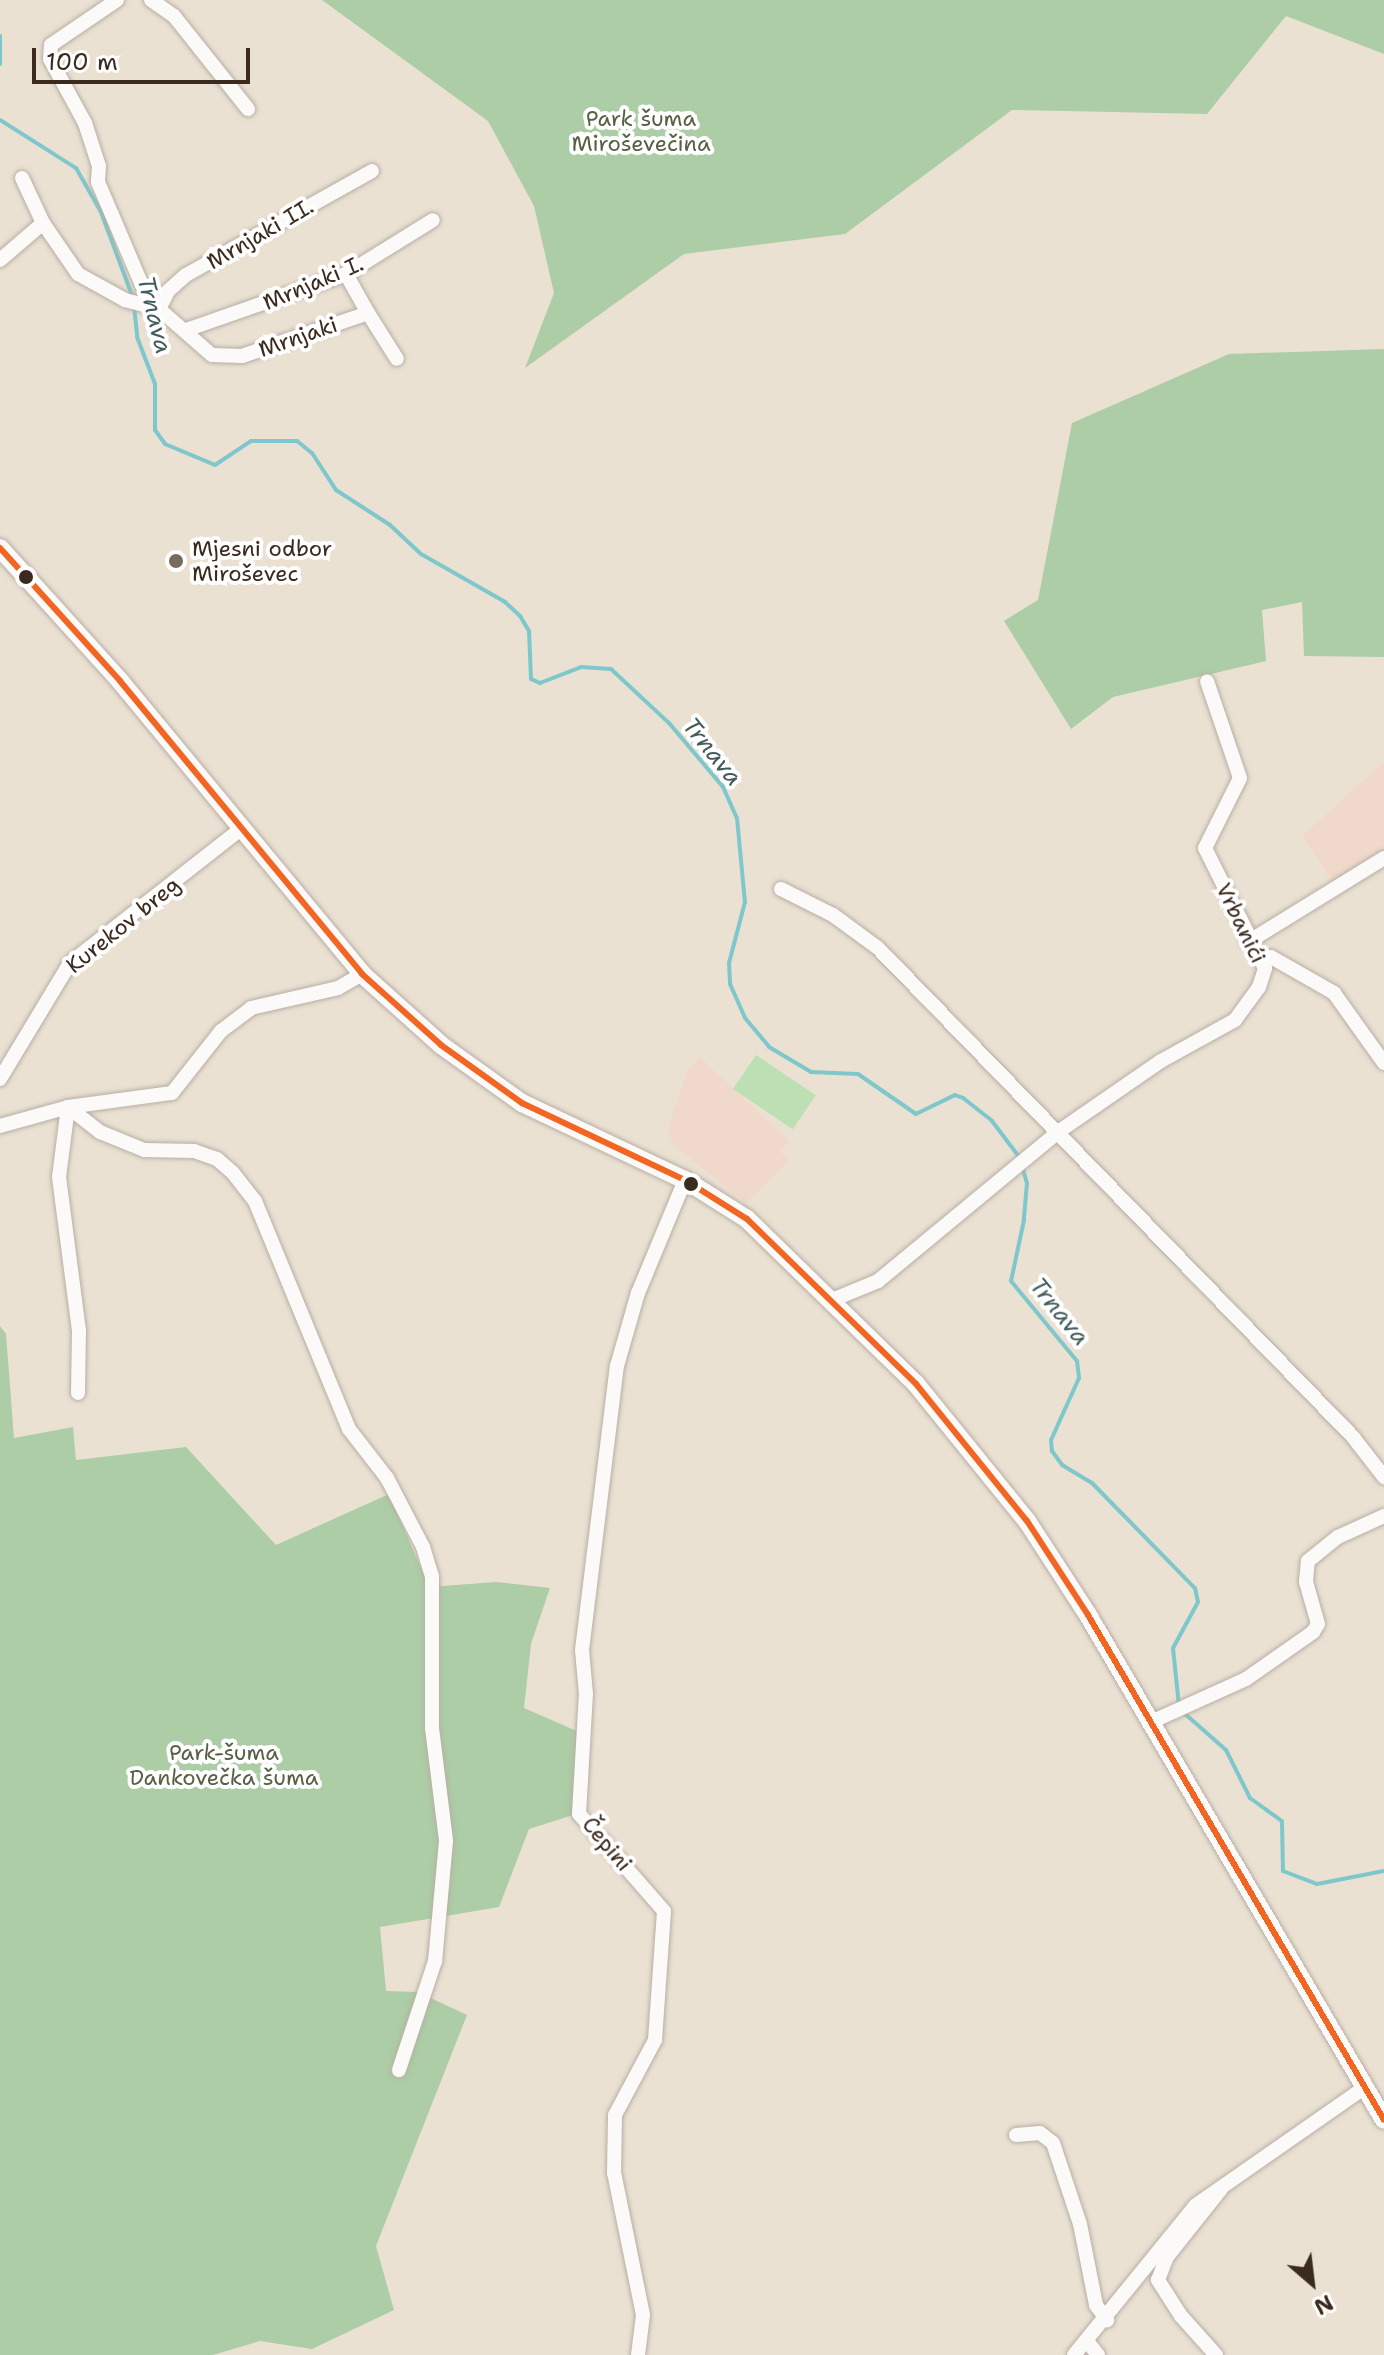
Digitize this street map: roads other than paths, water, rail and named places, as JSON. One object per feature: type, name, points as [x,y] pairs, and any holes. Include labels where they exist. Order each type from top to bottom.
[{"type":"main road","points":[[0,548],[120,681],[362,974],[441,1045],[522,1103],[685,1180],[747,1219],[916,1384],[1027,1521],[1151,1722],[1384,2120]]},
{"type":"street","points":[[117,0],[51,45],[50,59],[85,123],[99,166],[98,182],[150,306]]},
{"type":"street","points":[[151,0],[174,16],[248,109]]},
{"type":"street","name":"Mrnjaki II.","points":[[150,306],[186,275],[372,171]]},
{"type":"street","points":[[22,178],[43,223],[78,274],[125,300],[150,306]]},
{"type":"street","name":"Mrnjaki I.","points":[[186,330],[346,274],[433,220]]},
{"type":"street","points":[[0,260],[43,223]]},
{"type":"street","points":[[346,274],[397,359]]},
{"type":"street","name":"Mrnjaki","points":[[150,306],[186,330],[212,355],[242,356],[368,313]]},
{"type":"street","name":"Vrbanići","points":[[832,1300],[878,1281],[1058,1132],[1161,1061],[1235,1020],[1259,987],[1265,968],[1248,942],[1205,848],[1240,778],[1207,681]]},
{"type":"street","name":"Kurekov breg","points":[[0,1079],[70,963],[242,828]]},
{"type":"street","points":[[1248,942],[1384,858]]},
{"type":"street","points":[[781,889],[833,915],[878,948],[1353,1437],[1384,1477]]},
{"type":"street","points":[[1260,959],[1271,957],[1334,993],[1384,1063]]},
{"type":"street","points":[[0,1126],[68,1107],[172,1093],[221,1031],[251,1008],[338,988],[362,974]]},
{"type":"street","points":[[68,1107],[59,1177],[79,1330],[78,1393]]},
{"type":"street","points":[[68,1107],[100,1132],[144,1150],[194,1151],[217,1159],[241,1182],[255,1201],[304,1309],[349,1429],[387,1478],[423,1547],[432,1577],[432,1728],[446,1841],[435,1961],[399,2070]]},
{"type":"street","name":"Čepini","points":[[638,2355],[643,2315],[614,2173],[615,2115],[655,2040],[664,1911],[579,1814],[586,1694],[582,1650],[617,1366],[638,1293],[685,1180]]},
{"type":"street","points":[[1151,1722],[1246,1679],[1313,1632],[1318,1624],[1306,1582],[1308,1561],[1338,1537],[1384,1516]]},
{"type":"street","points":[[1074,2355],[1107,2320],[1196,2205],[1365,2087]]},
{"type":"street","points":[[1016,2135],[1040,2133],[1053,2143],[1080,2224],[1096,2305],[1107,2320]]},
{"type":"street","points":[[1216,2355],[1181,2316],[1158,2280],[1167,2257],[1221,2189]]},
{"type":"street","points":[[1087,2341],[1098,2355]]},
{"type":"waterway","name":"Trnava","points":[[0,36],[0,64]]},
{"type":"waterway","name":"Trnava","points":[[0,120],[76,168],[101,212],[133,298]]},
{"type":"waterway","name":"Trnava","points":[[134,306],[137,337],[155,384],[155,430],[165,444],[215,465],[251,441],[297,441],[312,453],[336,490],[390,525],[421,554],[505,602],[520,616],[529,631],[531,679],[540,683],[581,667],[611,669],[669,723],[723,787],[737,818],[745,902],[729,963],[730,984],[745,1018],[769,1047],[811,1072],[858,1074],[916,1114],[955,1095],[963,1098],[992,1121],[1020,1158]]},
{"type":"waterway","name":"Trnava","points":[[1022,1166],[1027,1183],[1024,1220],[1011,1281],[1077,1361],[1079,1378],[1051,1440],[1052,1451],[1062,1465],[1092,1483],[1195,1588],[1198,1602],[1173,1648],[1179,1706]]},
{"type":"waterway","name":"Trnava","points":[[1184,1713],[1226,1750],[1250,1798],[1282,1821],[1283,1871],[1317,1884],[1384,1871]]},
{"type":"place","name":"Mjesni odbor Miroševec","points":[[176,561]]},
{"type":"park label","name":"Park šuma Miroševečina","points":[[641,130]]},
{"type":"park label","name":"Park-šuma Dankovečka šuma","points":[[224,1764]]}]
